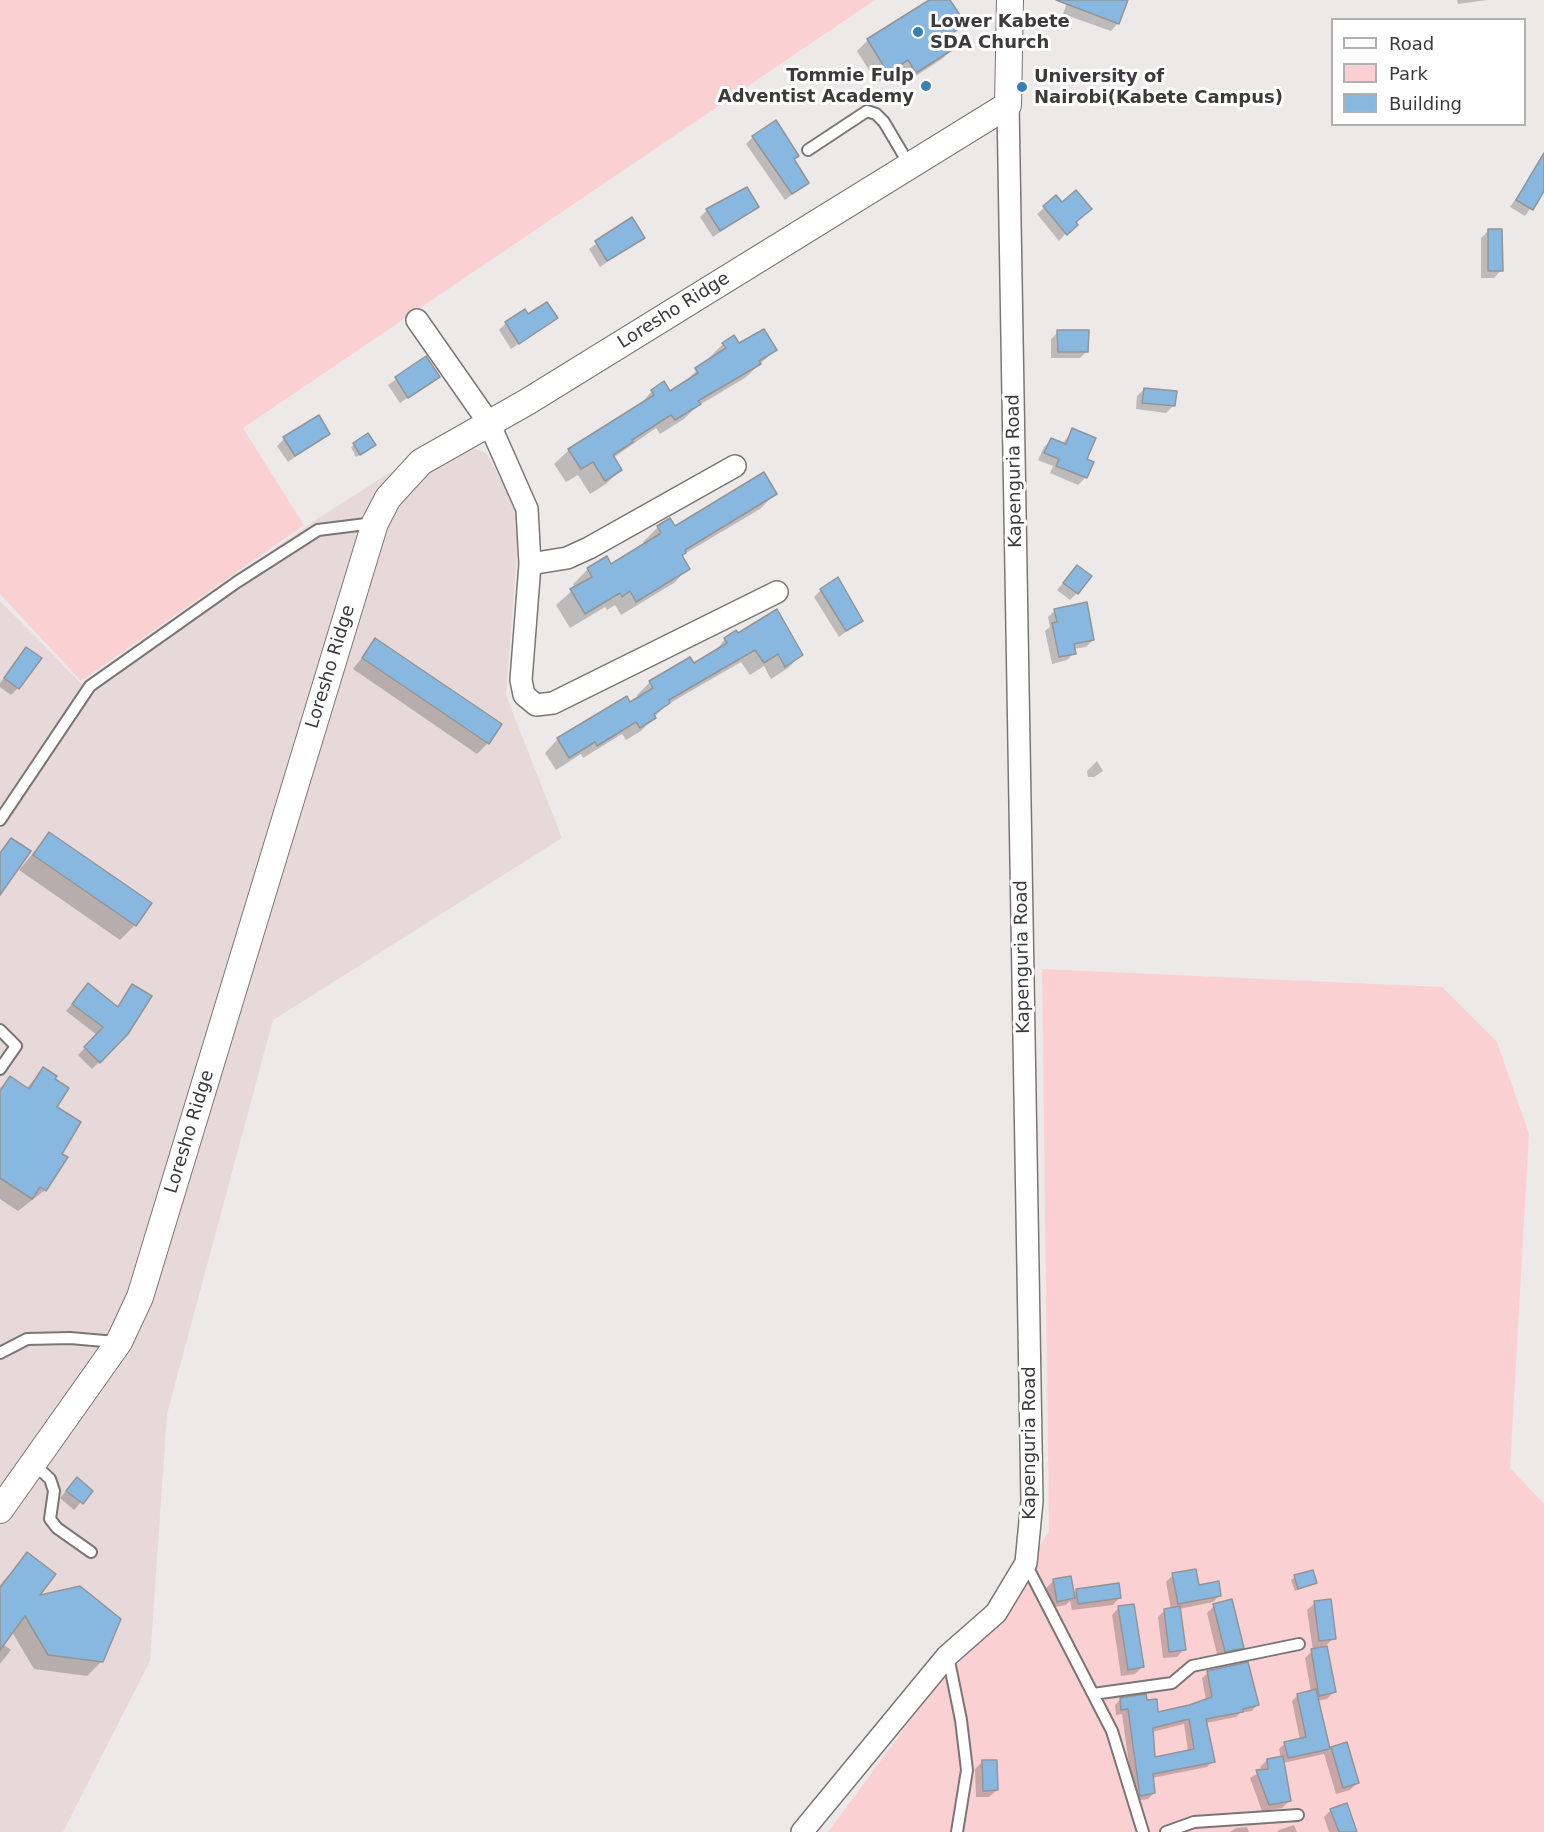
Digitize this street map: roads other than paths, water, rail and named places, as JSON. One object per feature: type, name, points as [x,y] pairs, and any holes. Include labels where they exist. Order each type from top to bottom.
[{"type":"street","name":"Kapenguria Road","points":[[802,1832],[947,1656],[996,1613],[1026,1563],[1032,1501],[1008,105],[1010,0]]},
{"type":"street","name":"Loresho Ridge","points":[[0,1510],[119,1342],[140,1297],[375,523],[388,498],[421,462],[489,423],[1008,105]]},
{"type":"street","points":[[417,320],[489,423],[526,509],[530,564],[521,680],[524,695],[536,705],[553,704],[777,592]]},
{"type":"street","points":[[530,564],[567,558],[589,548],[735,466]]},
{"type":"lane","points":[[808,150],[867,111],[876,114],[884,122],[910,166]]},
{"type":"lane","points":[[0,820],[90,686],[237,582],[318,530],[375,523]]},
{"type":"lane","points":[[0,1030],[12,1039],[16,1047],[0,1069]]},
{"type":"lane","points":[[0,1353],[27,1339],[70,1338],[119,1342]]},
{"type":"lane","points":[[34,1464],[50,1479],[54,1491],[50,1519],[57,1528],[91,1552]]},
{"type":"lane","points":[[1026,1563],[1112,1731],[1143,1832]]},
{"type":"lane","points":[[1093,1694],[1172,1683],[1192,1665],[1299,1644]]},
{"type":"lane","points":[[947,1656],[961,1720],[967,1770],[957,1832]]},
{"type":"lane","points":[[1166,1832],[1194,1822],[1298,1815]]},
{"type":"place","name":"Lower Kabete SDA Church","points":[[918,32]]},
{"type":"place","name":"Tommie Fulp Adventist Academy","points":[[926,86]]},
{"type":"place","name":"University of Nairobi(Kabete Campus)","points":[[1022,87]]}]
